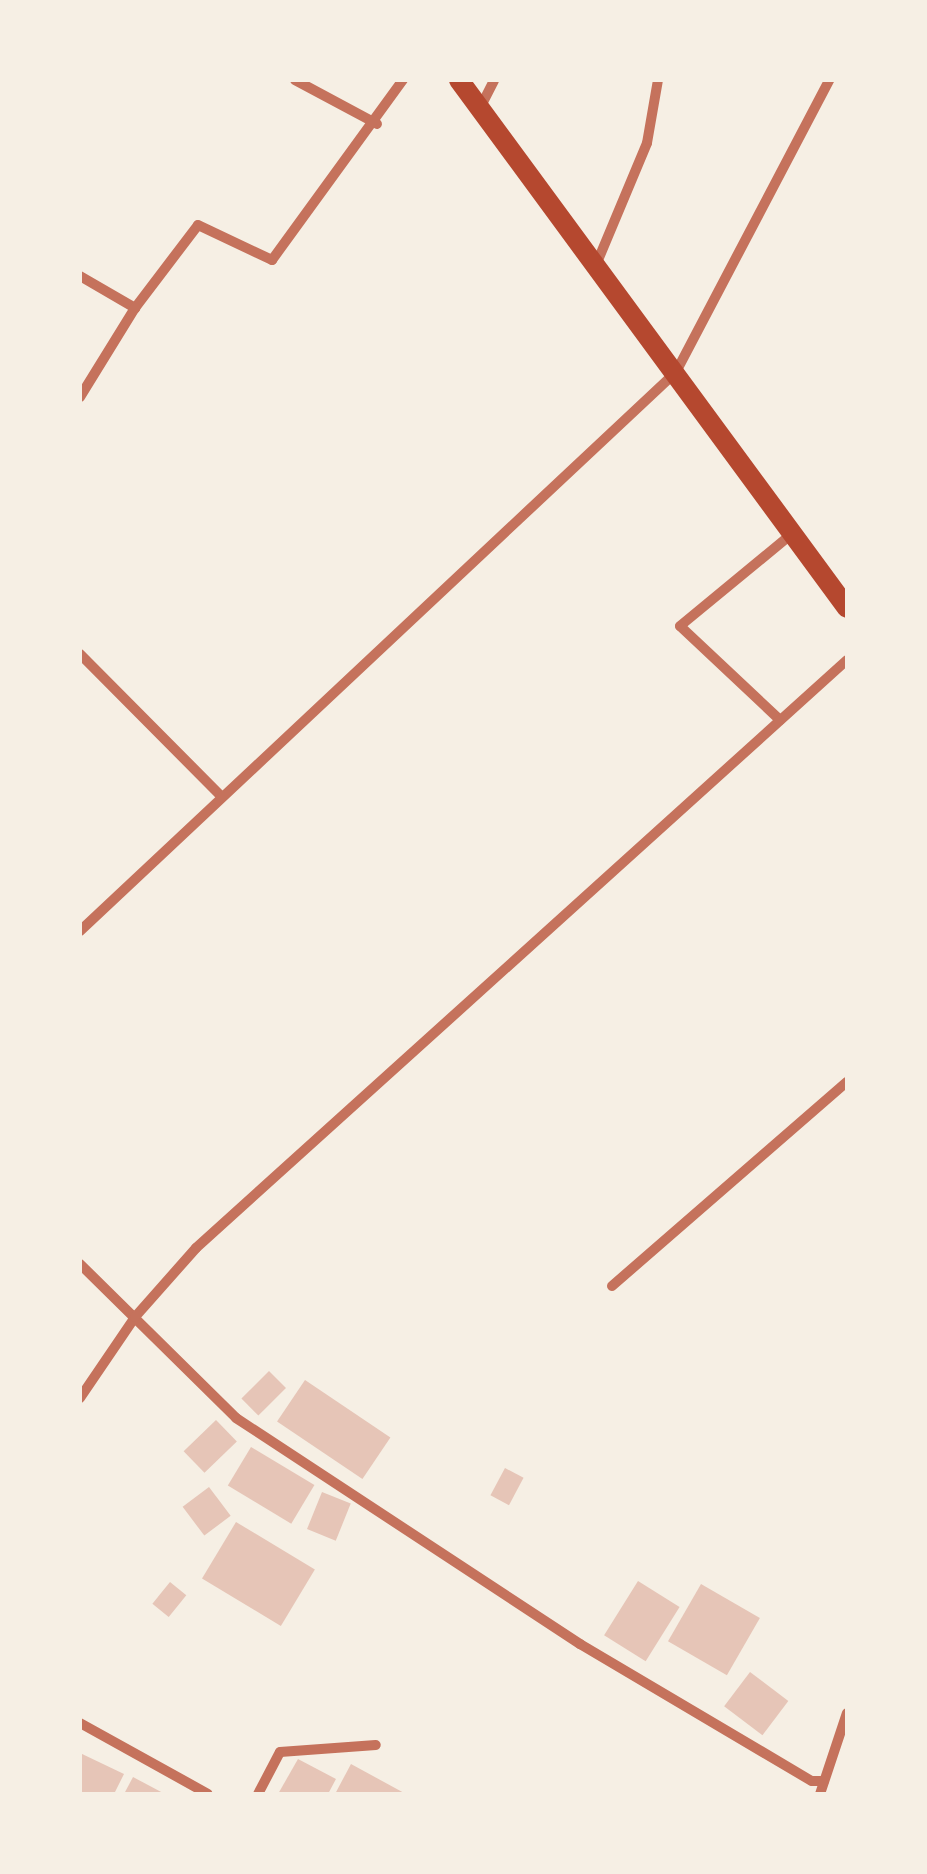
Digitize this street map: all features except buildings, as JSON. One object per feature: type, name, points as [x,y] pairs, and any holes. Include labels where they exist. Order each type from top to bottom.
[{"type":"main road","points":[[459,80],[847,608]]},
{"type":"street","points":[[294,80],[377,124]]},
{"type":"street","points":[[80,397],[135,308],[198,225],[272,260],[377,124],[403,80]]},
{"type":"street","points":[[479,108],[494,80]]},
{"type":"street","points":[[596,264],[647,143],[658,80]]},
{"type":"street","points":[[80,931],[220,795],[676,372],[829,80]]},
{"type":"street","points":[[80,276],[135,308]]},
{"type":"street","points":[[780,720],[680,626],[793,534]]},
{"type":"street","points":[[80,654],[220,795]]},
{"type":"street","points":[[80,1398],[135,1318],[196,1248],[847,660]]},
{"type":"street","points":[[612,1286],[847,1082]]},
{"type":"street","points":[[80,1264],[236,1418],[580,1644],[812,1781],[824,1781]]},
{"type":"street","points":[[820,1794],[847,1712]]},
{"type":"street","points":[[80,1723],[208,1794]]},
{"type":"street","points":[[258,1794],[280,1752],[376,1745]]}]
